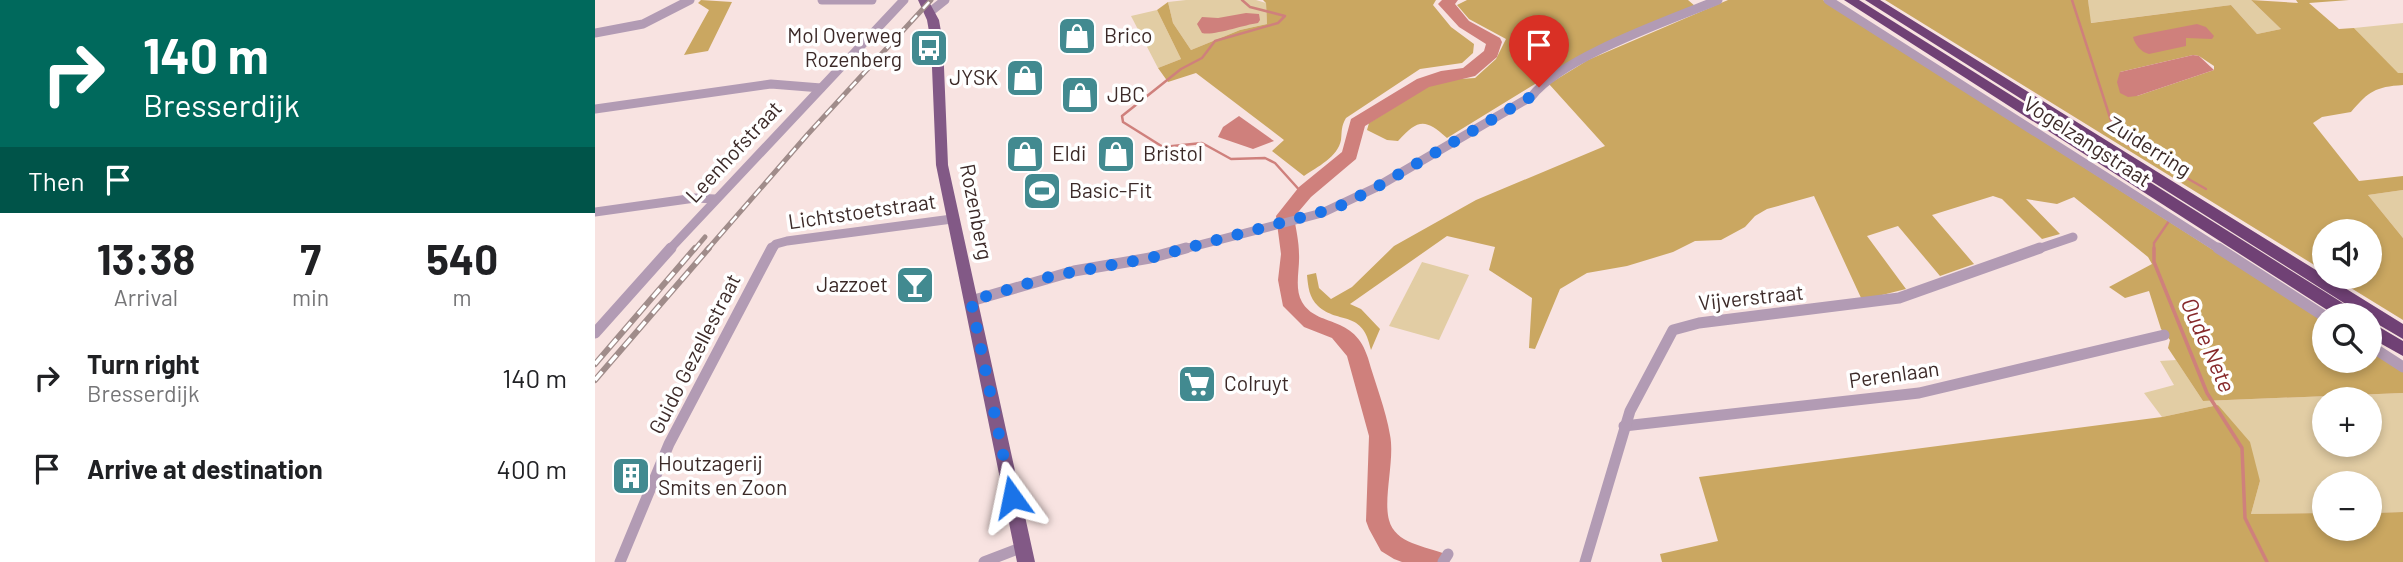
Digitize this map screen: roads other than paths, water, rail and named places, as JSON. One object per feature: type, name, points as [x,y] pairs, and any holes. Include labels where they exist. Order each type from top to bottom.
[{"type":"highway","name":"Zuiderring","points":[[1850,0],[2330,303]]},
{"type":"highway","name":"Zuiderring","points":[[1871,0],[2403,332]]},
{"type":"highway","points":[[2382,336],[2403,349]]},
{"type":"main road","name":"Rozenberg","points":[[926,6],[937,43],[942,165],[1024,554]]},
{"type":"street","points":[[595,33],[643,24],[690,0]]},
{"type":"street","points":[[822,0],[872,0]]},
{"type":"street","points":[[888,0],[903,1]]},
{"type":"street","name":"Rozenberg","points":[[926,6],[945,0]]},
{"type":"street","points":[[971,301],[1074,271],[1150,258],[1336,208],[1532,96],[1539,87],[1595,52],[1719,0]]},
{"type":"street","name":"Vogelzangstraat","points":[[1828,0],[2312,308]]},
{"type":"street","name":"Leenhofstraat","points":[[595,333],[715,199],[903,1]]},
{"type":"street","points":[[596,110],[771,84],[821,88]]},
{"type":"street","points":[[595,212],[695,198],[715,199]]},
{"type":"street","name":"Lichtstoetstraat","points":[[776,244],[953,219]]},
{"type":"street","name":"Vijverstraat","points":[[1585,562],[1624,426],[1668,336],[1681,326],[1899,298],[2073,236]]},
{"type":"street","name":"Guido Gezellestraat","points":[[619,562],[651,485],[697,387],[769,252],[776,244]]},
{"type":"street","name":"Perenlaan","points":[[1624,426],[1919,393],[2164,335]]},
{"type":"street","points":[[2382,353],[2403,367]]},
{"type":"street","points":[[984,562],[1024,554]]},
{"type":"waterway","points":[[1242,0],[1250,7],[1285,16],[1278,23],[1215,41],[1202,58],[1181,69],[1122,116],[1123,122],[1163,147],[1202,143],[1231,159],[1265,158],[1275,163],[1303,194]]},
{"type":"waterway","points":[[1437,562],[1402,551],[1389,543],[1377,521],[1380,436],[1357,356],[1350,342],[1339,332],[1311,321],[1293,306],[1288,280],[1290,254],[1285,216],[1305,192],[1350,155],[1357,123],[1423,83],[1441,76],[1460,76],[1469,72],[1491,53],[1494,42],[1464,24],[1446,4],[1451,0]]},
{"type":"waterway","name":"Oude Nete","points":[[2072,0],[2115,133],[2120,140],[2206,189]]},
{"type":"waterway","name":"Oude Nete","points":[[2169,221],[2154,243],[2154,262],[2207,393],[2242,448],[2245,518],[2267,562]]},
{"type":"railway","points":[[707,250],[808,134],[931,0]]},
{"type":"railway","points":[[694,250],[705,237]]},
{"type":"railway","points":[[595,364],[695,248]]},
{"type":"railway","points":[[595,380],[709,248]]},
{"type":"place","name":"Brico","points":[[1077,36]]},
{"type":"place","name":"Mol Overweg Rozenberg","points":[[929,48]]},
{"type":"place","name":"JYSK","points":[[1025,78]]},
{"type":"place","name":"JBC","points":[[1080,95]]},
{"type":"place","name":"Eldi","points":[[1025,154]]},
{"type":"place","name":"Bristol","points":[[1116,154]]},
{"type":"place","name":"Basic-Fit","points":[[1042,191]]},
{"type":"place","name":"Jazzoet","points":[[915,285]]},
{"type":"place","name":"Colruyt","points":[[1197,384]]},
{"type":"place","name":"Houtzagerij Smits en Zoon","points":[[631,476]]}]
